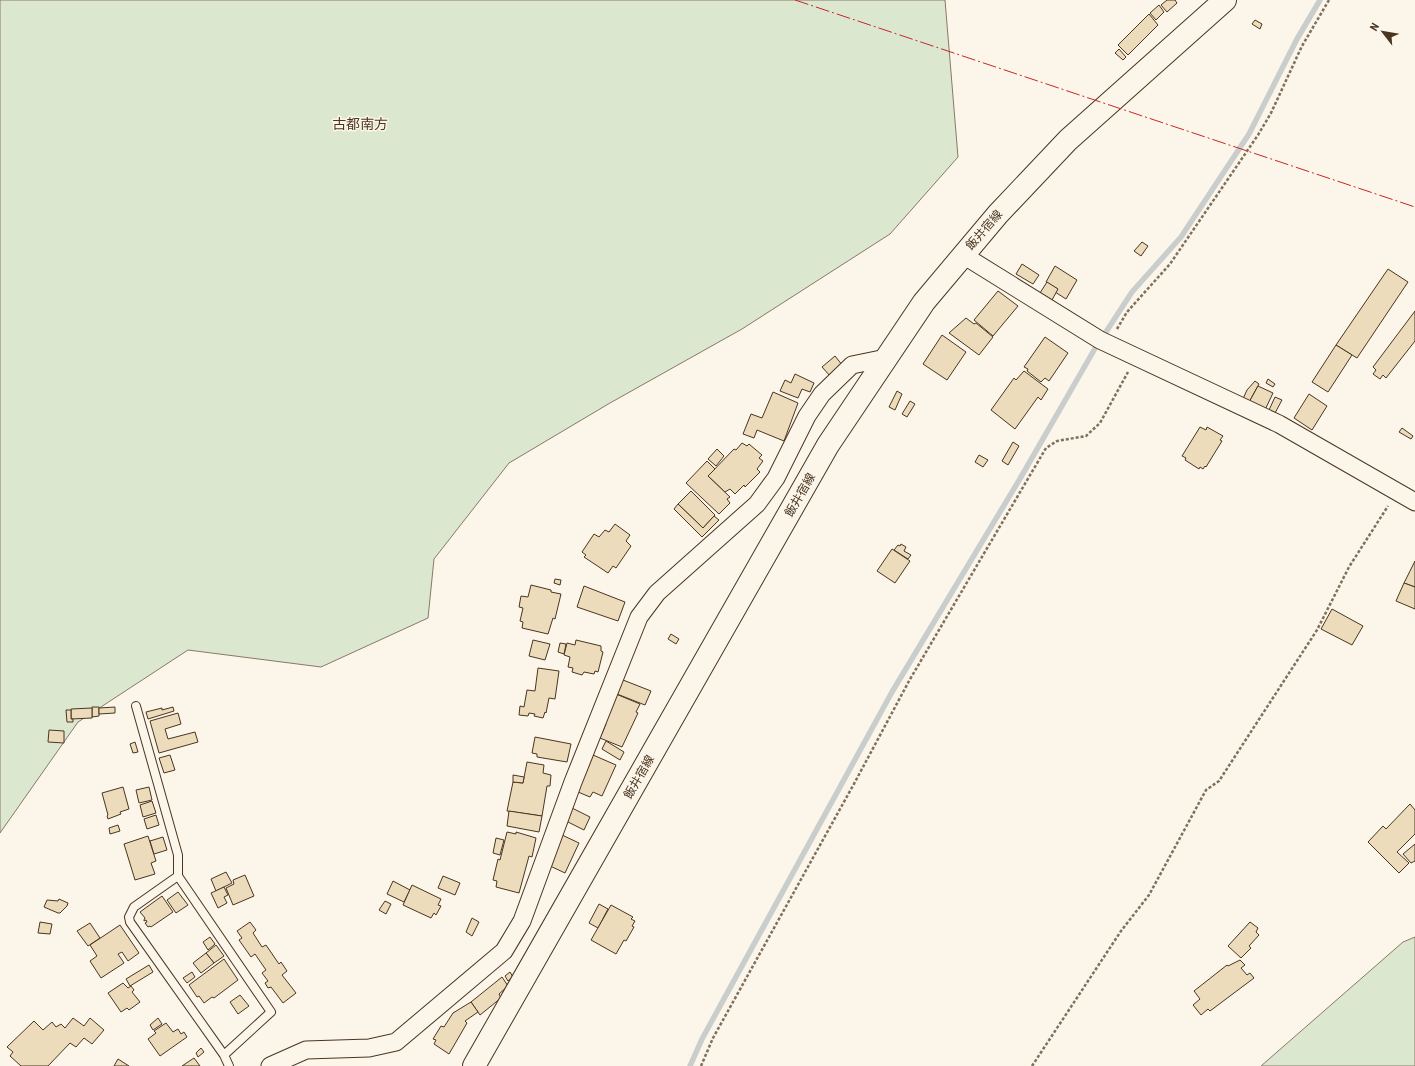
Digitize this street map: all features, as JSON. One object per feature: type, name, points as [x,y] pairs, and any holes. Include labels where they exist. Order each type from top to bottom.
[{"type":"main road","name":"飯井宿線","points":[[474,1066],[828,445],[924,302],[998,214],[1068,140],[1225,0]]},
{"type":"street","points":[[963,255],[1100,340],[1278,424],[1415,502]]},
{"type":"street","points":[[270,1066],[306,1050],[369,1048],[396,1042],[504,951],[522,921],[572,782],[639,617],[657,593],[757,504],[776,478],[807,416],[822,394],[852,365],[886,358]]},
{"type":"lane","points":[[136,706],[178,855],[178,876],[271,1012],[224,1055]]},
{"type":"lane","points":[[178,876],[134,907],[129,917],[130,922],[224,1055],[229,1066]]},
{"type":"path","points":[[1108,344],[1127,312],[1170,264],[1258,135],[1271,113],[1302,46],[1329,0]]},
{"type":"path","points":[[701,1066],[713,1038],[855,782],[909,681],[1046,448],[1057,441],[1086,436],[1100,424],[1135,357]]},
{"type":"path","points":[[1032,1066],[1121,931],[1149,895],[1206,790],[1219,781],[1317,630],[1349,567],[1397,491]]},
{"type":"green space","points":[[0,0],[945,0],[958,157],[890,234],[742,329],[610,403],[509,463],[434,559],[428,618],[321,667],[188,650],[78,722],[0,833]]},
{"type":"green space","points":[[1415,937],[1415,1066],[1261,1066],[1403,942]]},
{"type":"building","points":[[1167,0],[1175,0],[1177,3],[1167,12],[1161,5]]},
{"type":"building","points":[[1159,5],[1164,12],[1156,20],[1150,13]]},
{"type":"building","points":[[1149,14],[1158,25],[1128,55],[1118,45]]},
{"type":"building","points":[[1255,20],[1262,24],[1260,29],[1252,24]]},
{"type":"building","points":[[1119,49],[1126,57],[1123,60],[1115,53]]},
{"type":"building","points":[[1142,242],[1148,246],[1141,256],[1134,251]]},
{"type":"building","points":[[1022,264],[1039,275],[1033,284],[1016,274]]},
{"type":"building","points":[[1055,266],[1077,280],[1066,299],[1055,292],[1058,289],[1046,282]]},
{"type":"building","points":[[1388,269],[1408,282],[1357,358],[1336,345]]},
{"type":"building","points":[[1047,282],[1058,289],[1052,300],[1040,293]]},
{"type":"building","points":[[998,291],[1018,306],[993,336],[974,320]]},
{"type":"building","points":[[1415,311],[1415,341],[1386,378],[1383,375],[1380,379],[1373,374],[1376,370],[1373,367]]},
{"type":"building","points":[[966,318],[974,324],[976,323],[993,337],[979,355],[949,333]]},
{"type":"building","points":[[942,335],[966,352],[947,380],[923,364]]},
{"type":"building","points":[[1045,337],[1068,353],[1049,381],[1045,378],[1041,382],[1024,367]]},
{"type":"building","points":[[1336,345],[1352,355],[1328,392],[1312,382]]},
{"type":"building","points":[[835,356],[843,366],[831,377],[822,367]]},
{"type":"building","points":[[1024,371],[1048,389],[1041,400],[1038,397],[1015,429],[991,410],[1014,378],[1016,380]]},
{"type":"building","points":[[795,374],[814,383],[810,392],[802,389],[798,398],[780,391],[785,380],[791,383]]},
{"type":"building","points":[[1268,379],[1275,384],[1273,387],[1266,383]]},
{"type":"building","points":[[1255,381],[1259,384],[1248,404],[1242,401],[1247,390]]},
{"type":"building","points":[[1258,386],[1273,393],[1264,412],[1248,404]]},
{"type":"building","points":[[897,391],[902,394],[895,410],[889,407]]},
{"type":"building","points":[[773,392],[798,403],[784,441],[757,430],[754,438],[743,434],[751,414],[762,418]]},
{"type":"building","points":[[1309,394],[1327,406],[1312,430],[1294,418]]},
{"type":"building","points":[[1275,397],[1282,400],[1275,413],[1269,410]]},
{"type":"building","points":[[910,401],[915,404],[907,417],[902,414]]},
{"type":"building","points":[[1200,427],[1206,430],[1207,427],[1223,436],[1220,440],[1222,441],[1206,467],[1205,466],[1203,469],[1200,467],[1199,469],[1185,460],[1186,458],[1182,456]]},
{"type":"building","points":[[1402,428],[1413,436],[1411,439],[1399,432]]},
{"type":"building","points":[[1013,442],[1019,446],[1008,465],[1002,461]]},
{"type":"building","points":[[742,443],[747,446],[749,444],[762,455],[759,458],[763,461],[757,469],[760,472],[745,487],[744,485],[735,494],[730,489],[725,492],[708,476],[734,449],[736,450]]},
{"type":"building","points":[[717,449],[724,456],[716,466],[708,459]]},
{"type":"building","points":[[979,455],[988,460],[983,467],[975,462]]},
{"type":"building","points":[[707,461],[715,469],[708,476],[730,497],[727,499],[730,503],[719,514],[686,483]]},
{"type":"building","points":[[691,491],[715,515],[703,528],[678,504]]},
{"type":"building","points":[[678,504],[703,528],[714,516],[719,520],[702,537],[674,509]]},
{"type":"building","points":[[615,524],[630,535],[626,541],[631,546],[616,568],[613,566],[608,573],[584,557],[586,555],[582,552],[594,534],[599,537],[605,530],[609,532]]},
{"type":"building","points":[[901,544],[906,547],[904,551],[911,555],[908,559],[894,550]]},
{"type":"building","points":[[892,549],[910,561],[895,583],[877,571]]},
{"type":"building","points":[[1415,561],[1415,587],[1404,583]]},
{"type":"building","points":[[555,579],[561,580],[560,585],[554,583]]},
{"type":"building","points":[[1404,583],[1415,587],[1415,609],[1396,601]]},
{"type":"building","points":[[531,585],[561,594],[555,619],[553,618],[548,634],[522,628],[523,622],[520,621],[523,608],[519,607],[521,596],[528,597]]},
{"type":"building","points":[[584,586],[625,602],[618,621],[577,607]]},
{"type":"building","points":[[1332,609],[1363,626],[1352,645],[1321,629]]},
{"type":"building","points":[[671,634],[679,639],[676,644],[668,639]]},
{"type":"building","points":[[533,640],[550,644],[545,660],[529,656]]},
{"type":"building","points":[[576,640],[601,646],[601,651],[603,652],[598,672],[595,671],[594,674],[584,672],[582,675],[572,672],[573,668],[568,667],[570,657],[564,655],[567,643],[575,645]]},
{"type":"building","points":[[560,643],[566,644],[564,654],[558,652]]},
{"type":"building","points":[[538,668],[559,671],[555,699],[549,698],[546,713],[545,712],[543,718],[529,713],[528,716],[519,715],[520,706],[524,707],[527,690],[535,691]]},
{"type":"building","points":[[623,680],[651,691],[645,705],[617,694]]},
{"type":"building","points":[[616,694],[640,704],[636,712],[638,713],[622,747],[600,738],[606,724],[603,723]]},
{"type":"building","points":[[92,707],[99,707],[99,716],[92,717]]},
{"type":"building","points":[[115,707],[115,713],[99,714],[99,708]]},
{"type":"building","points":[[173,707],[174,711],[148,719],[146,712]]},
{"type":"building","points":[[92,708],[92,718],[71,719],[71,709]]},
{"type":"building","points":[[66,710],[71,710],[71,719],[73,719],[73,722],[67,722]]},
{"type":"building","points":[[178,713],[181,724],[165,729],[168,739],[195,732],[198,742],[159,753],[150,721]]},
{"type":"building","points":[[49,730],[64,731],[64,743],[48,742]]},
{"type":"building","points":[[535,737],[571,744],[567,762],[537,757],[537,754],[532,753]]},
{"type":"building","points":[[606,741],[624,752],[620,760],[602,749]]},
{"type":"building","points":[[135,742],[138,752],[133,753],[130,744]]},
{"type":"building","points":[[170,755],[175,770],[164,773],[159,758]]},
{"type":"building","points":[[593,755],[616,765],[602,796],[593,792],[590,797],[578,792]]},
{"type":"building","points":[[527,762],[544,765],[543,773],[551,775],[550,786],[547,786],[542,816],[507,811],[513,782],[523,783]]},
{"type":"building","points":[[513,775],[524,777],[523,783],[513,782]]},
{"type":"building","points":[[123,787],[129,809],[108,819],[102,793]]},
{"type":"building","points":[[149,787],[152,800],[139,803],[136,790]]},
{"type":"building","points":[[152,801],[156,813],[143,817],[140,805]]},
{"type":"building","points":[[1410,804],[1415,810],[1415,834],[1397,852],[1409,863],[1399,873],[1368,842],[1383,826],[1386,829]]},
{"type":"building","points":[[572,808],[590,817],[584,830],[566,821]]},
{"type":"building","points":[[509,811],[542,816],[539,832],[507,826]]},
{"type":"building","points":[[156,815],[159,825],[147,829],[144,819]]},
{"type":"building","points":[[118,825],[120,831],[110,834],[109,828]]},
{"type":"building","points":[[507,832],[516,834],[516,832],[536,838],[532,857],[529,856],[519,893],[496,887],[497,881],[493,880]]},
{"type":"building","points":[[562,835],[579,843],[565,873],[548,865]]},
{"type":"building","points":[[148,836],[156,861],[151,863],[155,874],[135,880],[124,844]]},
{"type":"building","points":[[163,837],[167,850],[154,854],[150,841]]},
{"type":"building","points":[[496,838],[504,840],[500,855],[493,853]]},
{"type":"building","points":[[1415,844],[1415,861],[1411,863],[1403,854]]},
{"type":"building","points":[[226,872],[232,883],[216,891],[211,879]]},
{"type":"building","points":[[245,875],[254,896],[233,905],[226,888],[234,884],[233,880]]},
{"type":"building","points":[[443,876],[460,883],[455,895],[438,888]]},
{"type":"building","points":[[393,881],[410,890],[404,902],[387,894]]},
{"type":"building","points":[[412,885],[441,899],[438,905],[441,906],[436,915],[434,913],[431,918],[403,905]]},
{"type":"building","points":[[224,887],[228,895],[224,897],[227,903],[218,908],[211,893]]},
{"type":"building","points":[[178,892],[188,905],[176,913],[167,900]]},
{"type":"building","points":[[162,896],[173,912],[151,927],[148,927],[145,923],[147,922],[146,920],[144,921],[145,918],[140,912]]},
{"type":"building","points":[[59,899],[68,903],[60,913],[44,907],[47,900],[58,901]]},
{"type":"building","points":[[385,901],[391,904],[386,914],[379,910]]},
{"type":"building","points":[[599,904],[608,909],[598,928],[589,923]]},
{"type":"building","points":[[611,905],[633,917],[631,919],[635,921],[632,926],[634,927],[626,941],[624,940],[616,954],[591,940]]},
{"type":"building","points":[[472,918],[479,922],[472,936],[466,932]]},
{"type":"building","points":[[40,922],[52,924],[50,934],[38,933]]},
{"type":"building","points":[[250,922],[256,930],[253,933],[262,947],[266,945],[279,964],[281,962],[287,971],[282,975],[296,993],[283,1003],[271,987],[268,988],[265,983],[268,981],[262,973],[266,970],[255,954],[251,957],[239,940],[242,938],[237,931]]},
{"type":"building","points":[[1250,922],[1258,928],[1256,932],[1259,935],[1249,946],[1251,948],[1241,958],[1228,946]]},
{"type":"building","points":[[90,923],[100,938],[88,946],[77,931]]},
{"type":"building","points":[[120,925],[139,953],[128,961],[122,952],[118,954],[124,963],[101,978],[90,961],[97,956],[90,945]]},
{"type":"building","points":[[210,937],[215,944],[208,950],[203,942]]},
{"type":"building","points":[[216,945],[224,956],[214,963],[206,953]]},
{"type":"building","points":[[206,953],[214,963],[201,973],[193,963]]},
{"type":"building","points":[[224,959],[238,980],[214,998],[212,997],[204,1003],[199,996],[197,997],[189,985]]},
{"type":"building","points":[[1240,960],[1245,965],[1241,968],[1247,975],[1250,973],[1254,978],[1210,1011],[1208,1009],[1201,1015],[1193,1005],[1200,999],[1194,991],[1227,965],[1228,966]]},
{"type":"building","points":[[149,965],[153,972],[130,986],[126,979]]},
{"type":"building","points":[[192,972],[195,977],[187,983],[183,978]]},
{"type":"building","points":[[510,972],[513,977],[508,981],[505,976]]},
{"type":"building","points":[[502,977],[508,986],[499,994],[501,998],[480,1015],[471,1002]]},
{"type":"building","points":[[123,983],[128,988],[131,986],[134,990],[132,992],[140,1002],[129,1010],[127,1008],[121,1012],[108,993]]},
{"type":"building","points":[[240,995],[249,1006],[238,1014],[230,1002]]},
{"type":"building","points":[[471,1002],[478,1012],[465,1021],[467,1023],[449,1054],[434,1044],[436,1040],[433,1039],[441,1026],[444,1027],[453,1013]]},
{"type":"building","points":[[73,1018],[84,1026],[90,1018],[104,1030],[92,1044],[84,1038],[76,1047],[70,1043],[48,1066],[21,1066],[10,1056],[13,1052],[7,1047],[34,1021],[43,1030],[52,1022],[56,1027],[61,1024],[65,1028]]},
{"type":"building","points":[[158,1018],[162,1024],[153,1030],[150,1025]]},
{"type":"building","points":[[166,1023],[173,1032],[178,1029],[181,1034],[184,1032],[187,1037],[160,1056],[148,1039],[156,1033],[154,1031]]},
{"type":"building","points":[[201,1048],[204,1052],[198,1057],[196,1053]]},
{"type":"building","points":[[194,1058],[200,1066],[182,1066]]},
{"type":"building","points":[[118,1059],[129,1066],[114,1066]]},
{"type":"waterway","points":[[1104,335],[1132,292],[1181,237],[1249,134],[1297,39],[1320,0]]},
{"type":"waterway","points":[[690,1066],[702,1039],[892,692],[1021,477],[1097,345]]},
{"type":"power","points":[[795,0],[1415,207]]},
{"type":"district","name":"古都南方","points":[[360,124]]}]
